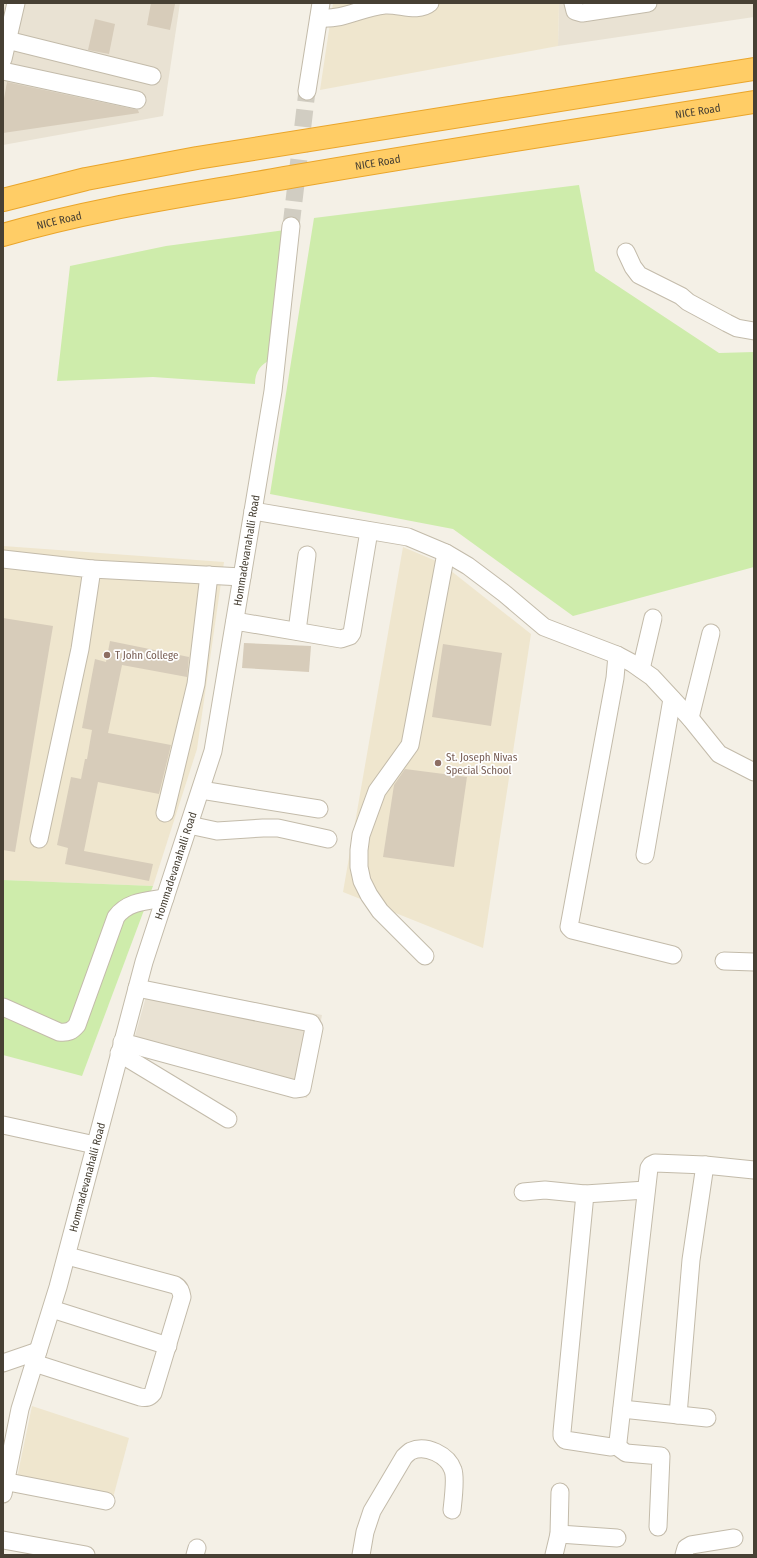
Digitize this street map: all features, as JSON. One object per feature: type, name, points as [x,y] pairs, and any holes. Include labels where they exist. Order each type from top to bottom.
[{"type":"highway","points":[[3,200],[86,179],[197,158],[754,69]]},
{"type":"highway","name":"NICE Road","points":[[3,235],[41,224],[115,208],[342,168],[754,102]]},
{"type":"street","points":[[3,59],[16,3]]},
{"type":"street","points":[[307,91],[320,11],[341,18],[386,5],[420,8],[426,7],[430,3]]},
{"type":"street","points":[[573,3],[575,11],[582,14],[648,3]]},
{"type":"street","points":[[7,40],[152,76]]},
{"type":"street","points":[[3,70],[137,100]]},
{"type":"street","name":"Hommadevanahalli Road","points":[[4,1486],[20,1409],[58,1287],[137,988],[213,751],[273,391],[291,226]]},
{"type":"street","points":[[626,252],[633,267],[639,275],[681,296],[688,302],[727,324],[737,328],[754,331]]},
{"type":"street","points":[[253,511],[408,537],[446,553],[468,566],[544,627],[617,655],[652,677],[690,718],[719,754],[754,772]]},
{"type":"street","points":[[235,621],[341,639],[350,636],[352,633],[369,531]]},
{"type":"street","points":[[425,956],[380,911],[369,895],[360,874],[359,850],[361,835],[377,791],[410,745],[446,553]]},
{"type":"street","points":[[297,631],[307,555]]},
{"type":"street","points":[[3,559],[92,569],[242,577]]},
{"type":"street","points":[[39,839],[80,649],[92,569]]},
{"type":"street","points":[[166,813],[196,684],[209,575]]},
{"type":"street","points":[[641,670],[653,618]]},
{"type":"street","points":[[690,718],[711,633]]},
{"type":"street","points":[[617,655],[614,688],[569,927],[572,930],[673,955]]},
{"type":"street","points":[[645,855],[672,699]]},
{"type":"street","points":[[200,790],[319,809]]},
{"type":"street","points":[[189,826],[217,831],[278,828],[328,839]]},
{"type":"street","points":[[3,1007],[59,1032],[69,1032],[74,1029],[77,1025],[116,917],[128,906],[165,898]]},
{"type":"street","points":[[724,961],[754,962]]},
{"type":"street","points":[[121,1048],[295,1089],[302,1088],[314,1028],[311,1023],[137,988]]},
{"type":"street","points":[[121,1048],[228,1119]]},
{"type":"street","points":[[3,1125],[95,1145]]},
{"type":"street","points":[[585,1194],[562,1436],[565,1440],[611,1447],[618,1442],[649,1168],[655,1163],[705,1165],[754,1170]]},
{"type":"street","points":[[678,1415],[691,1260],[705,1165]]},
{"type":"street","points":[[523,1192],[545,1190],[585,1194],[646,1190]]},
{"type":"street","points":[[3,1363],[36,1357],[145,1398],[150,1397],[153,1393],[182,1297],[179,1287],[75,1258]]},
{"type":"street","points":[[58,1311],[168,1346]]},
{"type":"street","points":[[622,1409],[707,1418]]},
{"type":"street","points":[[615,1445],[626,1453],[661,1456],[658,1527]]},
{"type":"street","points":[[361,1555],[365,1532],[372,1511],[404,1456],[411,1451],[420,1449],[432,1450],[445,1458],[453,1470],[452,1510]]},
{"type":"street","points":[[4,1486],[106,1501]]},
{"type":"street","points":[[554,1555],[559,1534],[560,1492]]},
{"type":"street","points":[[559,1534],[617,1538]]},
{"type":"street","points":[[684,1555],[686,1548],[691,1545],[734,1538]]},
{"type":"street","points":[[3,1540],[86,1555]]},
{"type":"shaded area","points":[[3,3],[180,3],[163,116],[3,145]]},
{"type":"shaded area","points":[[333,3],[559,3],[558,46],[320,90]]},
{"type":"shaded area","points":[[559,3],[754,3],[754,17],[558,46]]},
{"type":"shaded area","name":"T John College","points":[[3,546],[224,562],[197,749],[153,886],[3,880]]},
{"type":"shaded area","name":"St. Joseph Nivas Special School","points":[[403,547],[441,563],[531,634],[483,948],[343,892]]},
{"type":"shaded area","points":[[150,982],[322,1015],[307,1098],[132,1047]]},
{"type":"shaded area","points":[[32,1406],[129,1438],[110,1509],[14,1492]]},
{"type":"green space","points":[[579,185],[595,271],[719,353],[754,352],[754,567],[573,616],[453,529],[270,494],[314,218]]},
{"type":"green space","points":[[285,230],[272,359],[259,368],[255,379],[255,384],[153,377],[57,381],[70,266],[166,246]]},
{"type":"green space","points":[[3,880],[153,886],[82,1076],[3,1055]]},
{"type":"building","points":[[151,3],[175,4],[170,30],[147,25]]},
{"type":"building","points":[[95,19],[115,24],[109,54],[88,50]]},
{"type":"building","points":[[7,82],[138,110],[139,113],[3,133],[3,104]]},
{"type":"building","points":[[3,618],[53,626],[15,852],[3,850]]},
{"type":"building","points":[[110,641],[189,657],[187,677],[122,665],[108,733],[171,745],[159,794],[98,782],[84,851],[153,864],[149,881],[65,864],[68,848],[57,845],[71,777],[81,779],[85,759],[87,759],[92,730],[82,728],[95,659],[106,662]]},
{"type":"building","points":[[244,643],[311,646],[309,672],[242,668]]},
{"type":"building","points":[[443,644],[502,653],[491,726],[432,717]]},
{"type":"building","points":[[405,769],[467,777],[454,867],[383,857],[394,785]]},
{"type":"tunnel","points":[[291,226],[307,91]]},
{"type":"place","name":"T John College","points":[[107,655]]},
{"type":"place","name":"St. Joseph Nivas Special School","points":[[438,763]]}]
